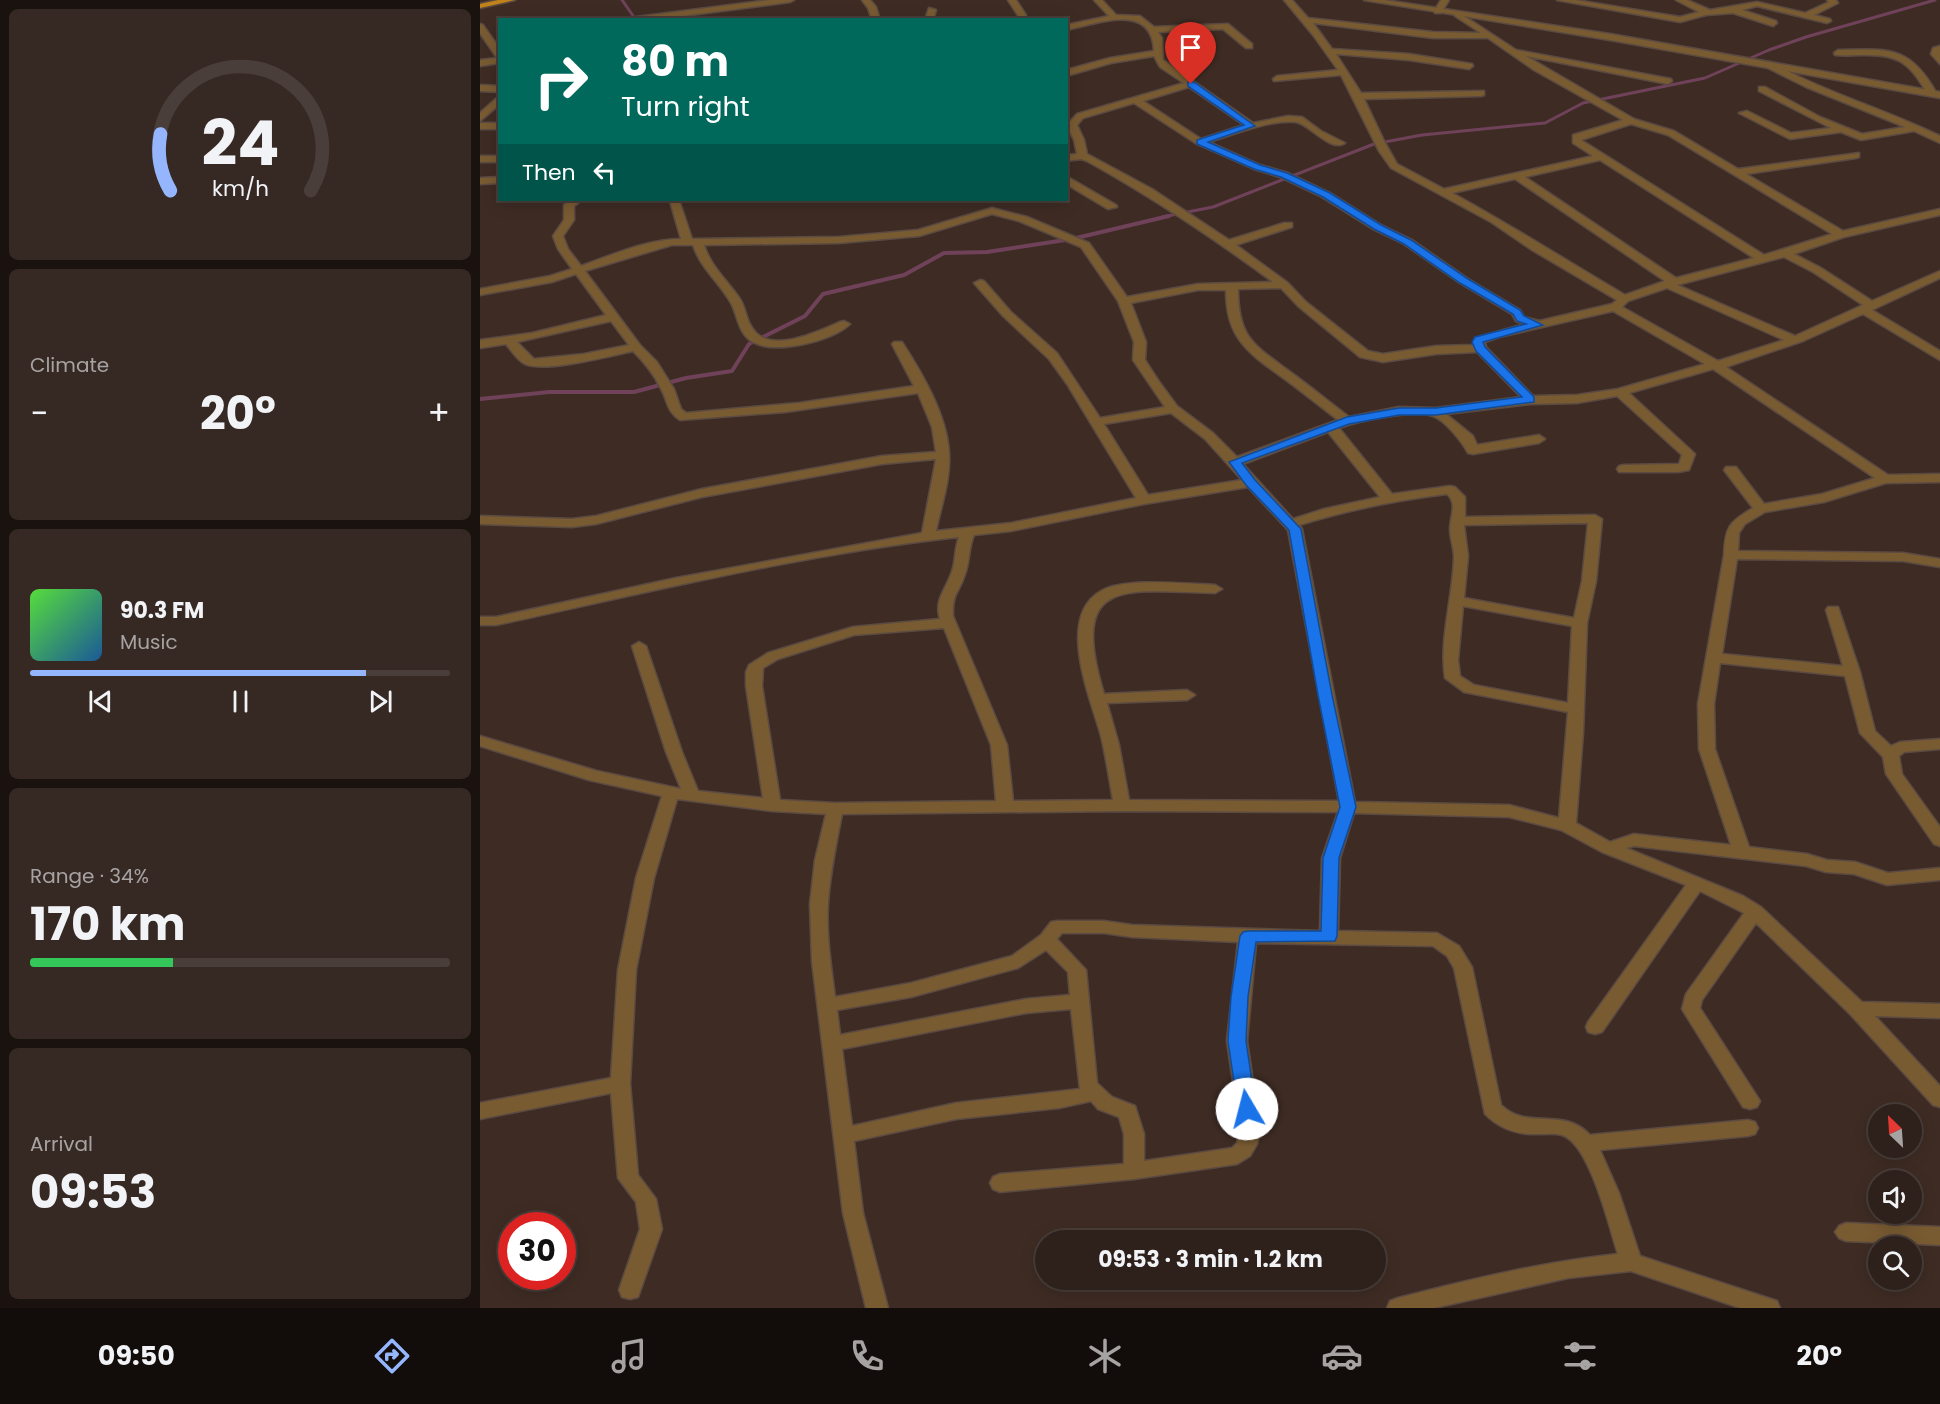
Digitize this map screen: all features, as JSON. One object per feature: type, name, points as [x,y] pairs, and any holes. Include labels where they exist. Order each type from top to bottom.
[{"type":"main road","points":[[480,4],[492,0]]},
{"type":"main road","points":[[480,4],[511,0]]},
{"type":"street","points":[[644,18],[790,0]]},
{"type":"street","points":[[866,0],[873,8],[876,18]]},
{"type":"street","points":[[1012,0],[1022,15]]},
{"type":"street","points":[[1098,0],[1114,17]]},
{"type":"street","points":[[1288,0],[1307,20],[1344,72],[1394,166],[1444,192],[1620,303]]},
{"type":"street","points":[[1368,0],[1610,37],[1936,95]]},
{"type":"street","points":[[1438,11],[1444,0]]},
{"type":"street","points":[[1560,0],[1676,19],[1757,4],[1827,21]]},
{"type":"street","points":[[1680,0],[1706,12]]},
{"type":"street","points":[[1806,16],[1834,3],[1831,0]]},
{"type":"street","points":[[930,18],[932,10]]},
{"type":"street","points":[[1733,10],[1773,23]]},
{"type":"street","points":[[1458,14],[1511,51],[1600,105],[1631,121],[1682,137],[1841,235]]},
{"type":"street","points":[[1068,28],[1114,17],[1137,18],[1146,22],[1158,38],[1158,53],[1163,65],[1251,126]]},
{"type":"street","points":[[1307,20],[1433,35],[1488,36]]},
{"type":"street","points":[[1151,30],[1225,26],[1249,46]]},
{"type":"street","points":[[480,27],[498,55]]},
{"type":"street","points":[[1940,49],[1936,50],[1935,54],[1940,61]]},
{"type":"street","points":[[1330,51],[1469,66]]},
{"type":"street","points":[[1511,51],[1668,81]]},
{"type":"street","points":[[1838,53],[1893,52],[1909,61],[1923,75],[1936,95]]},
{"type":"street","points":[[1068,72],[1158,53]]},
{"type":"street","points":[[480,63],[498,58]]},
{"type":"street","points":[[1763,64],[1940,140]]},
{"type":"street","points":[[1277,79],[1344,72]]},
{"type":"street","points":[[1082,156],[1079,140],[1072,125],[1075,120],[1087,113],[1191,84]]},
{"type":"street","points":[[480,88],[498,90]]},
{"type":"street","points":[[1762,89],[1838,130],[1866,138],[1915,128]]},
{"type":"street","points":[[1358,96],[1481,93]]},
{"type":"street","points":[[1134,99],[1200,142],[1257,167],[1284,175],[1326,195],[1377,227],[1408,242],[1464,281],[1516,312],[1521,319],[1538,325]]},
{"type":"street","points":[[480,118],[498,100]]},
{"type":"street","points":[[1744,114],[1790,136],[1838,130]]},
{"type":"street","points":[[1200,142],[1251,126],[1296,119],[1340,143]]},
{"type":"street","points":[[1631,121],[1576,137],[1576,141],[1722,237],[1760,258]]},
{"type":"street","points":[[480,126],[498,126]]},
{"type":"street","points":[[1739,172],[1856,154]]},
{"type":"street","points":[[1068,158],[1082,156],[1148,191],[1186,216],[1284,285],[1302,304],[1364,354],[1383,358],[1436,350],[1480,348]]},
{"type":"street","points":[[1444,192],[1602,157]]},
{"type":"street","points":[[480,159],[498,159]]},
{"type":"street","points":[[1517,176],[1571,209],[1671,283],[1794,340]]},
{"type":"street","points":[[480,181],[498,180]]},
{"type":"street","points":[[1068,180],[1112,207]]},
{"type":"street","points":[[576,201],[569,205],[569,220],[558,236],[563,249],[636,347],[653,365],[666,387],[675,411],[684,417],[796,408],[861,399],[894,391],[922,389]]},
{"type":"street","points":[[675,201],[692,240],[739,307],[748,331],[763,342],[803,340],[826,333],[844,324]]},
{"type":"street","points":[[480,292],[552,279],[657,245],[692,240],[828,240],[919,233],[992,205],[1084,245],[1101,265],[1124,301],[1140,342],[1139,360],[1173,409],[1209,436],[1295,529],[1348,807],[1331,858],[1329,936]]},
{"type":"street","points":[[1530,400],[1480,348],[1478,342],[1483,338],[1620,303],[1671,283],[1785,253],[1841,235],[1940,212]]},
{"type":"street","points":[[1227,244],[1288,225]]},
{"type":"street","points":[[1785,253],[1817,270],[1868,308],[1940,356]]},
{"type":"street","points":[[1235,462],[1347,421],[1399,411],[1436,412],[1530,400],[1577,399],[1620,392],[1693,370],[1732,362],[1794,340],[1940,274]]},
{"type":"street","points":[[980,284],[1007,315],[1053,356],[1073,384],[1144,500]]},
{"type":"street","points":[[1124,301],[1198,287],[1284,285]]},
{"type":"street","points":[[1232,287],[1232,311],[1236,324],[1248,344],[1262,359],[1283,372],[1347,421]]},
{"type":"street","points":[[1620,303],[1619,312],[1694,351],[1885,480]]},
{"type":"street","points":[[480,344],[613,317]]},
{"type":"street","points":[[508,339],[526,360],[532,363],[584,358],[636,347]]},
{"type":"street","points":[[898,344],[922,389],[939,429],[943,455],[928,536]]},
{"type":"street","points":[[1620,392],[1689,454],[1684,467],[1624,469]]},
{"type":"street","points":[[1096,422],[1173,409]]},
{"type":"street","points":[[1436,412],[1468,439],[1473,450],[1539,439]]},
{"type":"street","points":[[1330,427],[1390,500]]},
{"type":"street","points":[[480,520],[572,523],[596,520],[702,493],[882,460],[943,455]]},
{"type":"street","points":[[1731,470],[1761,509]]},
{"type":"street","points":[[1742,853],[1707,749],[1706,704],[1731,555],[1732,533],[1740,521],[1761,509],[1824,498],[1885,480],[1940,478]]},
{"type":"street","points":[[480,621],[496,621],[676,582],[928,536],[1053,520],[1144,500],[1251,483]]},
{"type":"street","points":[[1290,524],[1324,513],[1408,495],[1450,490],[1458,497],[1460,505],[1458,521],[1461,556],[1450,660],[1453,678],[1469,689],[1576,709]]},
{"type":"street","points":[[1458,521],[1594,519],[1589,580],[1580,622],[1567,826]]},
{"type":"street","points":[[968,532],[961,550],[959,573],[945,599],[949,623],[999,745],[1005,807]]},
{"type":"street","points":[[1731,555],[1903,556],[1940,563]]},
{"type":"street","points":[[1122,805],[1109,735],[1089,674],[1085,624],[1088,615],[1101,598],[1112,591],[1130,588],[1215,589]]},
{"type":"street","points":[[1457,601],[1580,622]]},
{"type":"street","points":[[1833,610],[1868,732],[1891,755],[1894,774],[1940,840]]},
{"type":"street","points":[[772,805],[754,686],[753,672],[757,665],[773,656],[853,632],[949,623]]},
{"type":"street","points":[[639,645],[674,752],[691,794]]},
{"type":"street","points":[[1713,658],[1852,672]]},
{"type":"street","points":[[1097,699],[1187,695]]},
{"type":"street","points":[[480,741],[595,776],[671,793],[772,805],[835,808],[1122,805],[1461,808],[1497,810],[1534,817],[1567,826],[1608,848],[1737,900],[1755,911],[1857,1009],[1940,1099]]},
{"type":"street","points":[[1891,755],[1900,747],[1940,744]]},
{"type":"street","points":[[630,1290],[651,1229],[646,1199],[628,1178],[620,1084],[627,970],[645,879],[671,793]]},
{"type":"street","points":[[835,808],[824,860],[819,904],[821,961],[853,1213],[877,1308]]},
{"type":"street","points":[[1608,848],[1634,840],[1855,868],[1887,879],[1940,874]]},
{"type":"street","points":[[1595,1027],[1697,883]]},
{"type":"street","points":[[1750,1101],[1691,1009],[1693,999],[1755,911]]},
{"type":"street","points":[[828,1005],[910,990],[1018,961],[1047,940],[1057,927],[1104,927],[1248,936],[1437,940],[1453,951],[1463,967],[1492,1108],[1500,1118],[1508,1122],[1526,1127],[1569,1129],[1587,1143],[1599,1169],[1631,1262]]},
{"type":"street","points":[[1000,1183],[1134,1171],[1237,1156],[1243,1152],[1248,1142],[1250,1129],[1237,1041],[1248,936]]},
{"type":"street","points":[[1047,940],[1077,970],[1086,1076],[1093,1093],[1105,1103],[1128,1112],[1134,1134],[1134,1171]]},
{"type":"street","points":[[831,1044],[1026,1006],[1080,1001]]},
{"type":"street","points":[[1857,1009],[1940,1011]]},
{"type":"street","points":[[480,1111],[620,1084]]},
{"type":"street","points":[[843,1136],[956,1110],[1044,1102],[1093,1093]]},
{"type":"street","points":[[1587,1143],[1748,1128]]},
{"type":"street","points":[[1846,1232],[1940,1236]]},
{"type":"street","points":[[1398,1308],[1470,1289],[1568,1269],[1631,1262],[1769,1308]]},
{"type":"waterway","points":[[622,0],[635,18]]},
{"type":"waterway","points":[[1162,217],[1213,207],[1374,144],[1422,135],[1545,123],[1583,103],[1705,78],[1769,50],[1806,37],[1935,0]]},
{"type":"waterway","points":[[480,399],[549,392],[634,392],[686,378],[732,371],[749,344],[805,316],[823,294],[904,275],[944,253],[987,252],[1072,239],[1169,216]]},
{"type":"route","points":[[1191,84],[1251,126],[1200,142],[1257,167],[1284,175],[1326,195],[1377,227],[1408,242],[1464,281],[1516,312],[1521,319],[1538,325],[1496,334],[1478,342],[1480,348],[1530,400],[1436,412],[1399,411],[1347,421],[1235,462],[1251,483],[1295,529],[1348,807],[1331,858],[1329,936],[1248,936],[1237,1041],[1247,1109]]}]
